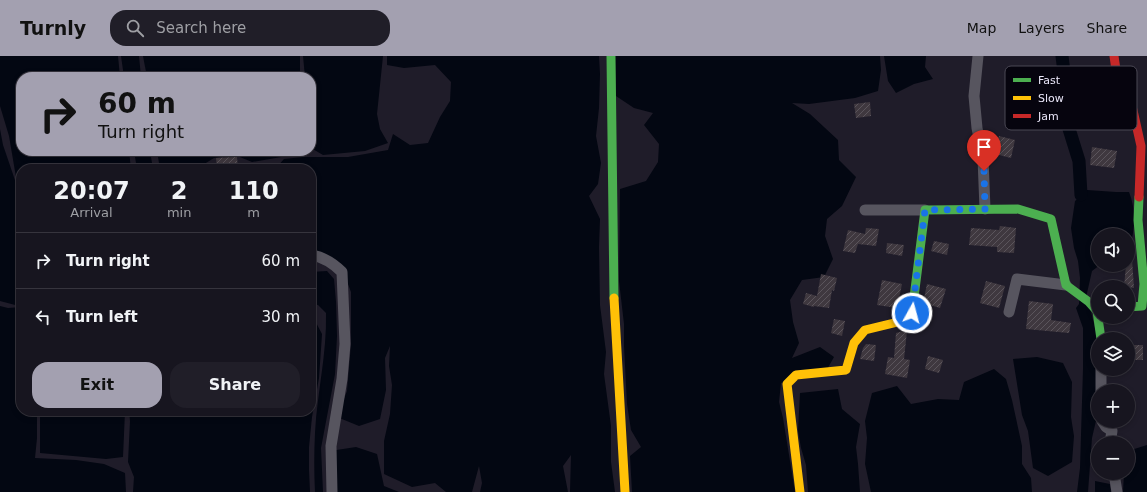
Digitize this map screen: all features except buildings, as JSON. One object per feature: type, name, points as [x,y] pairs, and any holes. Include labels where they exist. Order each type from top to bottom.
[{"type":"street","points":[[611,56],[613,284],[625,492]]},
{"type":"street","points":[[978,56],[974,96],[977,128],[983,158],[985,209]]},
{"type":"street","points":[[1114,56],[1115,66]]},
{"type":"street","points":[[1135,306],[1142,306],[1144,284],[1138,220],[1141,146],[1137,128]]},
{"type":"street","points":[[866,210],[1018,209],[1051,218],[1066,285]]},
{"type":"street","points":[[800,492],[787,384],[796,376],[846,370],[854,342],[864,330],[904,321],[912,313],[925,210]]},
{"type":"street","points":[[316,256],[333,264],[342,272],[345,344],[342,379],[330,446],[332,492]]},
{"type":"street","points":[[1009,312],[1017,279],[1066,285],[1078,293],[1091,305]]},
{"type":"street","points":[[1108,428],[1112,431],[1111,436]]},
{"type":"street","points":[[1115,480],[1117,492]]},
{"type":"shaded area","points":[[0,56],[118,56],[120,72],[16,72],[16,156],[130,156],[130,164],[16,164],[16,177],[9,136],[0,106]]},
{"type":"shaded area","points":[[121,56],[139,56],[141,72],[123,72]]},
{"type":"shaded area","points":[[143,56],[300,56],[300,72],[146,72]]},
{"type":"shaded area","points":[[303,56],[383,56],[377,114],[380,129],[388,143],[365,151],[323,155],[316,151],[316,72],[305,72]]},
{"type":"shaded area","points":[[387,56],[599,56],[599,108],[596,136],[601,163],[598,184],[589,196],[600,219],[600,305],[606,352],[604,374],[611,426],[611,462],[615,492],[570,492],[571,455],[563,466],[568,492],[480,492],[482,483],[479,466],[472,492],[446,492],[435,483],[412,487],[384,474],[384,441],[390,414],[392,385],[389,366],[390,346],[385,358],[386,390],[380,419],[359,426],[337,417],[347,391],[351,344],[351,292],[345,276],[329,261],[316,261],[316,164],[280,164],[284,159],[303,157],[348,157],[388,150],[393,134],[410,145],[428,143],[440,117],[450,101],[451,82],[435,65],[404,68],[387,65]]},
{"type":"shaded area","points":[[615,56],[880,56],[881,70],[878,91],[855,98],[809,104],[792,103],[810,114],[838,140],[839,160],[856,177],[842,206],[827,219],[825,236],[833,259],[824,277],[802,280],[790,300],[793,322],[799,343],[792,358],[820,347],[834,357],[825,373],[781,383],[779,402],[795,492],[632,492],[630,456],[641,447],[631,430],[627,404],[624,324],[619,281],[620,189],[646,181],[658,162],[659,144],[644,125],[653,113],[634,108],[616,96]]},
{"type":"shaded area","points":[[884,56],[926,56],[925,67],[933,79],[914,84],[896,93],[888,81]]},
{"type":"shaded area","points":[[0,129],[3,145],[16,183],[16,305],[0,301]]},
{"type":"shaded area","points":[[135,156],[151,156],[152,164],[136,164]]},
{"type":"shaded area","points":[[158,156],[228,156],[214,158],[204,164],[159,164]]},
{"type":"shaded area","points":[[237,156],[287,156],[252,162]]},
{"type":"shaded area","points":[[1087,190],[1129,192],[1134,212],[1134,228],[1091,228],[1092,272],[1085,302],[1090,308],[1091,324],[1094,324],[1096,332],[1091,332],[1091,376],[1098,376],[1098,384],[1091,384],[1091,428],[1094,428],[1092,436],[1091,436],[1088,492],[1077,492],[1080,468],[1083,328],[1076,308],[1079,304],[1080,278],[1071,228],[1075,201]]},
{"type":"shaded area","points":[[327,271],[334,279],[336,302],[337,336],[335,374],[321,448],[323,492],[315,492],[314,462],[315,433],[325,343],[326,313],[316,305],[316,272]]},
{"type":"shaded area","points":[[0,306],[8,308],[16,307],[16,416],[37,416],[35,458],[76,460],[104,464],[125,473],[126,492],[0,492]]},
{"type":"shaded area","points":[[316,323],[322,334],[319,378],[316,395]]},
{"type":"shaded area","points":[[1037,357],[1063,363],[1072,382],[1071,417],[1074,436],[1072,462],[1048,476],[1033,468],[1028,431],[1022,415],[1013,359]]},
{"type":"shaded area","points":[[994,369],[1006,379],[1022,446],[1022,464],[1031,478],[1032,492],[871,492],[865,464],[867,438],[865,421],[872,393],[897,386],[911,404],[938,399],[959,400],[964,382]]},
{"type":"shaded area","points":[[838,389],[842,409],[860,424],[856,447],[860,492],[808,492],[806,465],[798,431],[800,393]]},
{"type":"shaded area","points":[[40,416],[125,416],[123,457],[106,459],[40,453]]},
{"type":"shaded area","points":[[130,416],[312,416],[309,447],[310,492],[133,492],[134,477],[128,462]]},
{"type":"shaded area","points":[[1147,445],[1147,492],[1123,492],[1124,480],[1135,480],[1135,449]]},
{"type":"shaded area","points":[[356,447],[377,454],[384,486],[399,492],[331,492],[330,451]]},
{"type":"shaded area","points":[[1095,481],[1110,484],[1111,492],[1095,492]]},
{"type":"waterway","points":[[1062,56],[1063,66]]},
{"type":"waterway","points":[[1069,130],[1079,161],[1081,195]]},
{"type":"traffic: fast","points":[[611,56],[614,298]]},
{"type":"traffic: fast","points":[[1135,306],[1142,306],[1144,284],[1138,220],[1139,197]]},
{"type":"traffic: fast","points":[[898,322],[904,321],[912,313],[925,210],[1018,209],[1051,219],[1066,285],[1089,302],[1097,311],[1100,332]]},
{"type":"traffic: slow","points":[[614,298],[625,492]]},
{"type":"traffic: slow","points":[[800,492],[787,384],[796,375],[846,370],[854,343],[865,330],[898,322]]},
{"type":"traffic: jam","points":[[1114,56],[1115,66]]},
{"type":"traffic: jam","points":[[1137,128],[1141,146],[1139,197]]},
{"type":"route","points":[[912,313],[925,210],[985,209],[984,171]]}]
